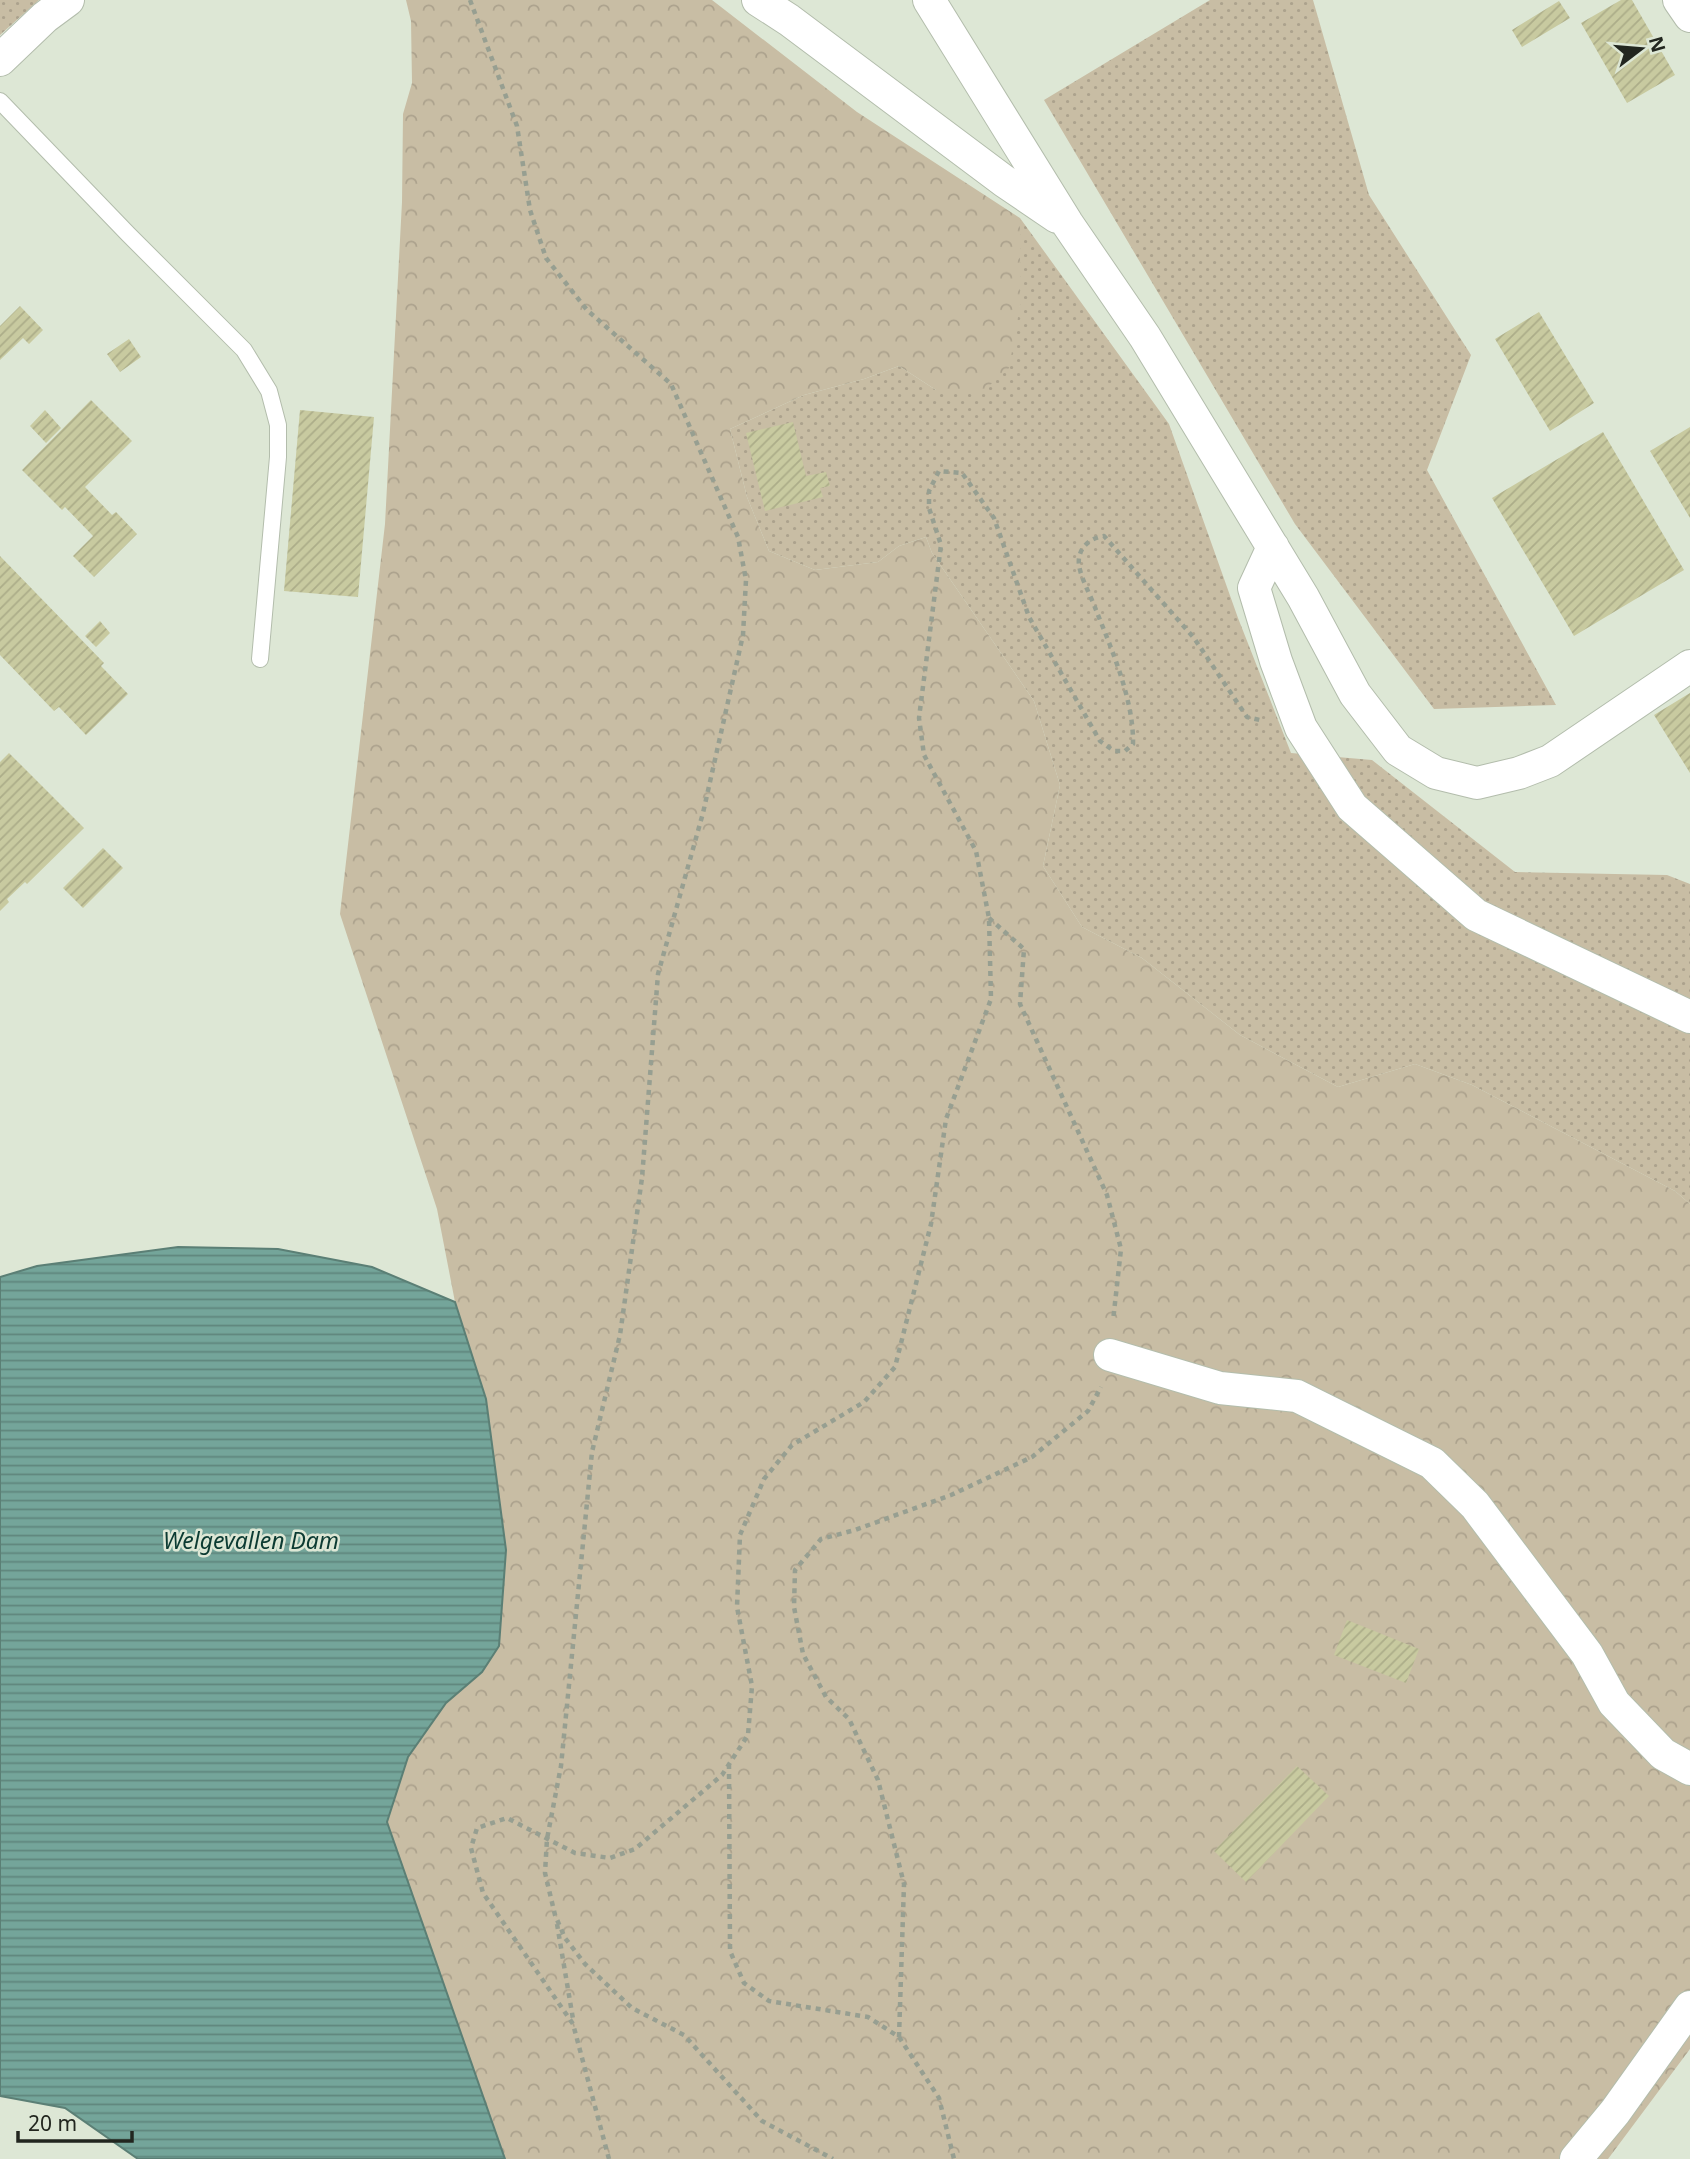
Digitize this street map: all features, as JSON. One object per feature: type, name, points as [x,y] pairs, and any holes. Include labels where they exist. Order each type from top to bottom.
[{"type":"street","points":[[0,60],[45,17],[68,0]]},
{"type":"street","points":[[758,0],[789,20],[1004,181],[1067,223]]},
{"type":"street","points":[[929,0],[1067,223],[1145,337],[1273,547],[1355,694],[1398,750],[1436,773],[1477,783],[1519,773],[1550,761],[1690,666]]},
{"type":"street","points":[[1679,0],[1690,16]]},
{"type":"street","points":[[1273,547],[1254,588],[1276,661],[1301,728],[1352,807],[1476,915],[1690,1017]]},
{"type":"street","points":[[1110,1355],[1220,1388],[1297,1396],[1432,1463],[1475,1505],[1587,1654],[1614,1703],[1663,1754],[1690,1769]]},
{"type":"street","points":[[1576,2159],[1615,2112],[1690,2007]]},
{"type":"lane","points":[[0,101],[244,349],[269,391],[278,425],[278,457],[260,659]]},
{"type":"path","points":[[470,0],[517,125],[530,210],[546,258],[587,310],[671,384],[738,537],[746,580],[743,635],[704,813],[658,974],[642,1178],[620,1335],[592,1452],[561,1766],[547,1839],[545,1873],[555,1915],[573,2024],[609,2159]]},
{"type":"path","points":[[573,2024],[483,1893],[471,1848],[477,1828],[507,1818],[575,1853],[610,1858],[635,1849],[722,1775],[748,1735],[752,1686],[737,1607],[740,1535],[764,1479],[792,1445],[864,1402],[895,1367],[931,1224],[946,1119],[990,999],[989,918],[976,851],[924,755],[919,718],[941,545],[929,508],[929,491],[939,471],[962,473],[994,518],[1029,617],[1100,741],[1114,751],[1125,751],[1133,744],[1133,720],[1104,628],[1079,564],[1084,545],[1091,538],[1104,536],[1194,638],[1247,717],[1301,728]]},
{"type":"path","points":[[899,2037],[904,1884],[878,1780],[849,1720],[826,1697],[803,1654],[794,1607],[795,1570],[821,1539],[855,1530],[951,1495],[1032,1457],[1088,1411],[1108,1373],[1121,1249],[1107,1195],[1020,1004],[1024,949],[989,918]]},
{"type":"path","points":[[729,1763],[730,1951],[744,1983],[769,2001],[868,2017],[899,2037],[939,2098],[954,2159]]},
{"type":"path","points":[[555,1915],[565,1938],[585,1964],[632,2008],[684,2035],[762,2122],[833,2159]]},
{"type":"green space","points":[[0,0],[39,0],[0,35]]},
{"type":"green space","points":[[406,0],[712,0],[857,112],[1020,218],[1020,306],[1009,368],[981,393],[936,390],[899,366],[864,379],[804,395],[730,429],[747,497],[769,551],[815,570],[878,562],[899,546],[926,537],[932,553],[1034,701],[1060,785],[1043,866],[1082,927],[1142,958],[1240,1035],[1338,1087],[1415,1064],[1472,1085],[1675,1191],[1690,1204],[1690,2049],[1608,2159],[505,2159],[387,1822],[408,1757],[446,1703],[482,1672],[499,1646],[506,1550],[486,1399],[455,1302],[437,1209],[340,914],[385,524],[402,202],[403,114],[412,83],[411,21]]},
{"type":"green space","points":[[1210,0],[1313,0],[1369,195],[1471,355],[1427,470],[1556,705],[1434,709],[1295,524],[1044,100]]},
{"type":"green space","points":[[1020,218],[1169,424],[1238,618],[1291,753],[1372,760],[1515,872],[1667,875],[1690,884],[1690,1204],[1675,1191],[1472,1085],[1415,1064],[1338,1087],[1240,1035],[1142,958],[1082,927],[1043,866],[1060,785],[1034,701],[932,553],[926,537],[899,546],[878,562],[815,570],[769,551],[747,497],[730,429],[804,395],[864,379],[899,366],[936,390],[1020,306]]},
{"type":"water","name":"Welgevallen Dam","points":[[178,1247],[278,1249],[372,1267],[455,1302],[486,1399],[506,1550],[499,1646],[482,1672],[446,1703],[408,1757],[387,1822],[505,2159],[138,2159],[65,2108],[0,2096],[0,1277],[37,1266]]},
{"type":"building","points":[[1621,0],[1632,0],[1675,75],[1627,103],[1581,23]]},
{"type":"building","points":[[1559,1],[1570,18],[1522,47],[1512,30]]},
{"type":"building","points":[[20,306],[43,330],[29,344],[23,338],[0,360],[0,326]]},
{"type":"building","points":[[1539,312],[1594,403],[1550,431],[1495,339]]},
{"type":"building","points":[[129,339],[141,357],[120,372],[107,354]]},
{"type":"building","points":[[91,400],[132,441],[85,487],[112,515],[116,512],[137,534],[94,577],[73,556],[93,536],[65,507],[62,510],[22,470]]},
{"type":"building","points":[[45,410],[61,428],[46,443],[30,426]]},
{"type":"building","points":[[300,410],[374,417],[358,597],[284,591]]},
{"type":"building","points":[[793,422],[806,476],[826,472],[830,486],[820,488],[823,497],[765,511],[746,433]]},
{"type":"building","points":[[1690,427],[1690,518],[1650,451]]},
{"type":"building","points":[[1603,432],[1684,570],[1574,636],[1492,498]]},
{"type":"building","points":[[0,556],[104,663],[101,666],[128,694],[86,735],[59,707],[54,711],[0,655]]},
{"type":"building","points":[[100,621],[110,633],[96,647],[85,636]]},
{"type":"building","points":[[1690,693],[1690,773],[1654,715]]},
{"type":"building","points":[[9,753],[84,828],[27,884],[25,882],[7,899],[9,902],[0,911],[0,762]]},
{"type":"building","points":[[103,848],[123,868],[83,908],[63,888]]},
{"type":"building","points":[[1347,1620],[1419,1649],[1406,1683],[1334,1655]]},
{"type":"building","points":[[1297,1766],[1329,1796],[1246,1882],[1214,1851]]}]
